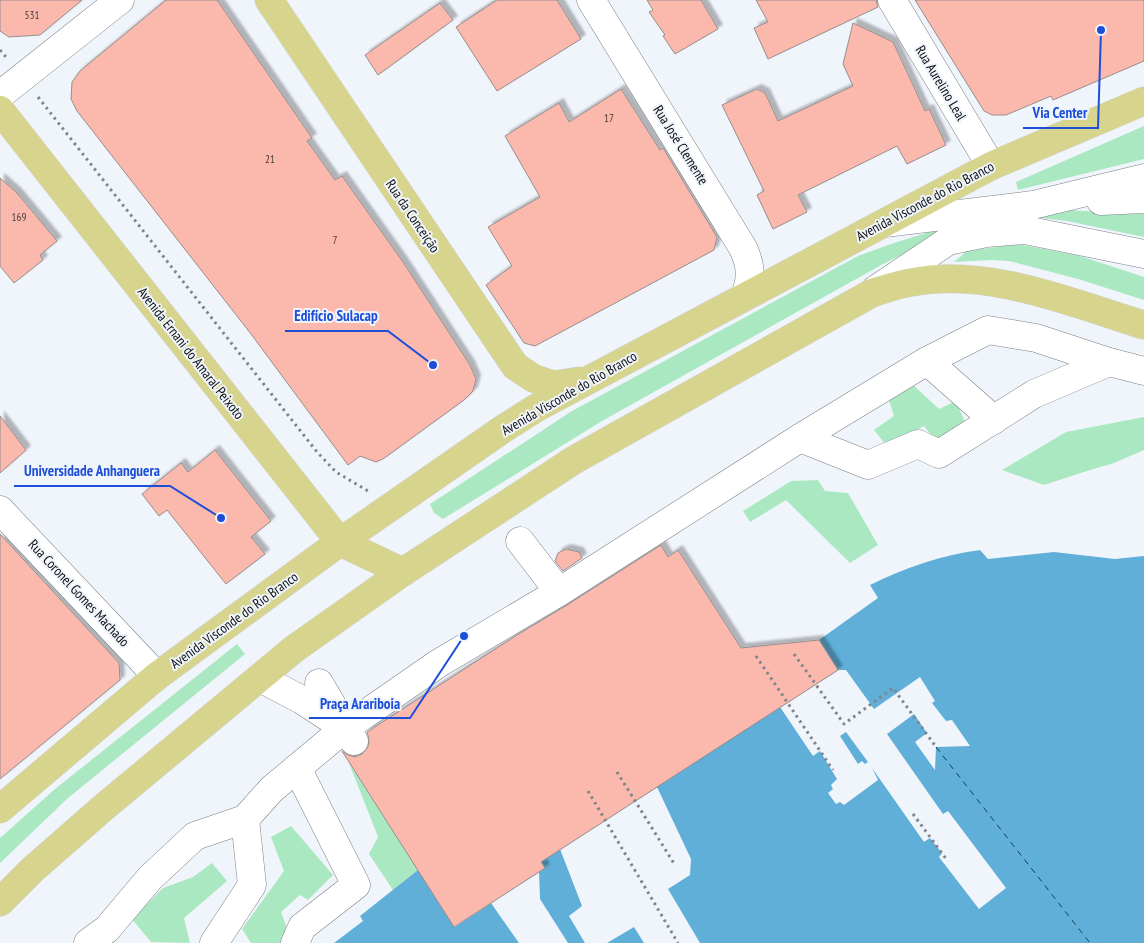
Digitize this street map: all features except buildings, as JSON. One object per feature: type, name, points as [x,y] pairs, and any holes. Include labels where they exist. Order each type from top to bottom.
[{"type":"main road","name":"Rua da Conceição","points":[[269,0],[515,366],[533,378],[554,385],[588,379]]},
{"type":"main road","name":"Avenida Visconde do Rio Branco","points":[[0,809],[157,676],[340,542],[536,408],[991,166],[1144,101]]},
{"type":"main road","name":"Avenida Ernani do Amaral Peixoto","points":[[0,110],[340,542],[403,572]]},
{"type":"main road","points":[[0,902],[32,870],[104,807],[294,648],[403,572],[574,460],[872,292],[929,280],[986,281],[1058,298],[1144,325]]},
{"type":"street","points":[[0,95],[120,0]]},
{"type":"street","name":"Rua José Clemente","points":[[591,0],[743,248],[750,267],[750,278],[745,296]]},
{"type":"street","name":"Rua Aurelino Leal","points":[[892,0],[991,166]]},
{"type":"street","points":[[1033,205],[1144,178]]},
{"type":"street","points":[[884,223],[1033,205],[1144,199]]},
{"type":"street","points":[[872,292],[948,241],[986,233],[1025,230],[1144,254]]},
{"type":"street","points":[[104,938],[150,878],[195,836],[245,819],[272,789],[298,768],[350,734],[439,663],[559,592],[800,438],[927,360],[988,330],[1036,338],[1109,362],[1144,371]]},
{"type":"street","points":[[927,360],[994,420]]},
{"type":"street","points":[[800,438],[868,465],[918,444],[939,454],[1034,394],[1109,362]]},
{"type":"street","name":"Rua Coronel Gomes Machado","points":[[0,510],[157,676]]},
{"type":"street","points":[[520,541],[559,592]]},
{"type":"street","points":[[260,678],[302,700],[350,734]]},
{"type":"street","points":[[319,683],[350,734]]},
{"type":"street","points":[[295,943],[302,928],[356,885],[298,768]]},
{"type":"street","points":[[214,943],[252,885],[245,819]]},
{"type":"path","points":[[0,50],[317,452],[336,472],[353,483],[397,502]]},
{"type":"path","points":[[794,654],[844,724],[893,688],[936,747]]},
{"type":"path","points":[[756,656],[833,770]]},
{"type":"path","points":[[617,772],[674,865]]},
{"type":"path","points":[[588,791],[678,943]]},
{"type":"path","points":[[913,814],[947,860]]},
{"type":"green space","points":[[1144,126],[1144,159],[1018,190],[1016,182]]},
{"type":"green space","points":[[1067,210],[1144,214],[1144,237],[1067,221],[1041,218],[982,226],[942,235],[883,264],[602,421],[443,519],[434,513],[430,504],[572,411],[858,256],[942,228]]},
{"type":"green space","points":[[1018,244],[1080,256],[1144,277],[1144,300],[1078,279],[1009,261],[954,262],[967,251]]},
{"type":"green space","points":[[913,385],[939,409],[956,401],[965,422],[935,440],[924,426],[886,445],[874,430],[894,416],[889,400]]},
{"type":"green space","points":[[1144,417],[1144,450],[1114,463],[1044,485],[1002,470],[1066,432]]},
{"type":"green space","points":[[818,480],[825,491],[848,493],[878,545],[850,563],[786,500],[750,522],[743,511],[791,481]]},
{"type":"green space","points":[[237,644],[245,654],[68,798],[0,863],[0,838],[55,789]]},
{"type":"green space","points":[[349,763],[418,870],[393,890],[369,854],[378,837]]},
{"type":"green space","points":[[291,826],[333,875],[308,900],[300,895],[281,912],[290,936],[280,943],[251,943],[242,929],[284,871],[271,837]]},
{"type":"green space","points":[[212,863],[227,881],[184,918],[190,943],[151,942],[132,919],[163,888],[193,877]]},
{"type":"water","points":[[980,550],[988,559],[1054,552],[1115,559],[1144,556],[1144,943],[334,943],[363,921],[360,916],[418,870],[455,927],[545,868],[541,862],[838,670],[819,640],[878,598],[870,585],[924,563],[951,555]]},
{"type":"pier","points":[[838,670],[846,670],[874,709],[920,677],[935,701],[932,703],[946,721],[952,720],[970,746],[936,747],[935,770],[915,742],[927,733],[914,714],[887,734],[943,814],[948,811],[1006,888],[979,909],[939,857],[942,853],[930,838],[924,842],[872,768],[878,780],[844,805],[840,802],[836,804],[828,793],[833,789],[831,785],[837,779],[820,751],[813,756],[780,707]],"holes":[[[846,732],[868,762],[865,764],[862,761],[858,764],[840,736]]]},
{"type":"pier","points":[[657,787],[691,859],[690,875],[668,889],[700,943],[644,943],[634,927],[607,943],[585,943],[569,916],[582,906],[560,849]]},
{"type":"pier","points":[[539,872],[540,899],[568,943],[519,943],[491,903]]},
{"type":"ferry route","points":[[936,747],[1090,943]]},
{"type":"place","name":"Via Center","points":[[1101,30]]},
{"type":"place","name":"Edifício Sulacap","points":[[433,365]]},
{"type":"place","name":"Universidade Anhanguera","points":[[221,518]]},
{"type":"place","name":"Praça Arariboia","points":[[464,636]]}]
